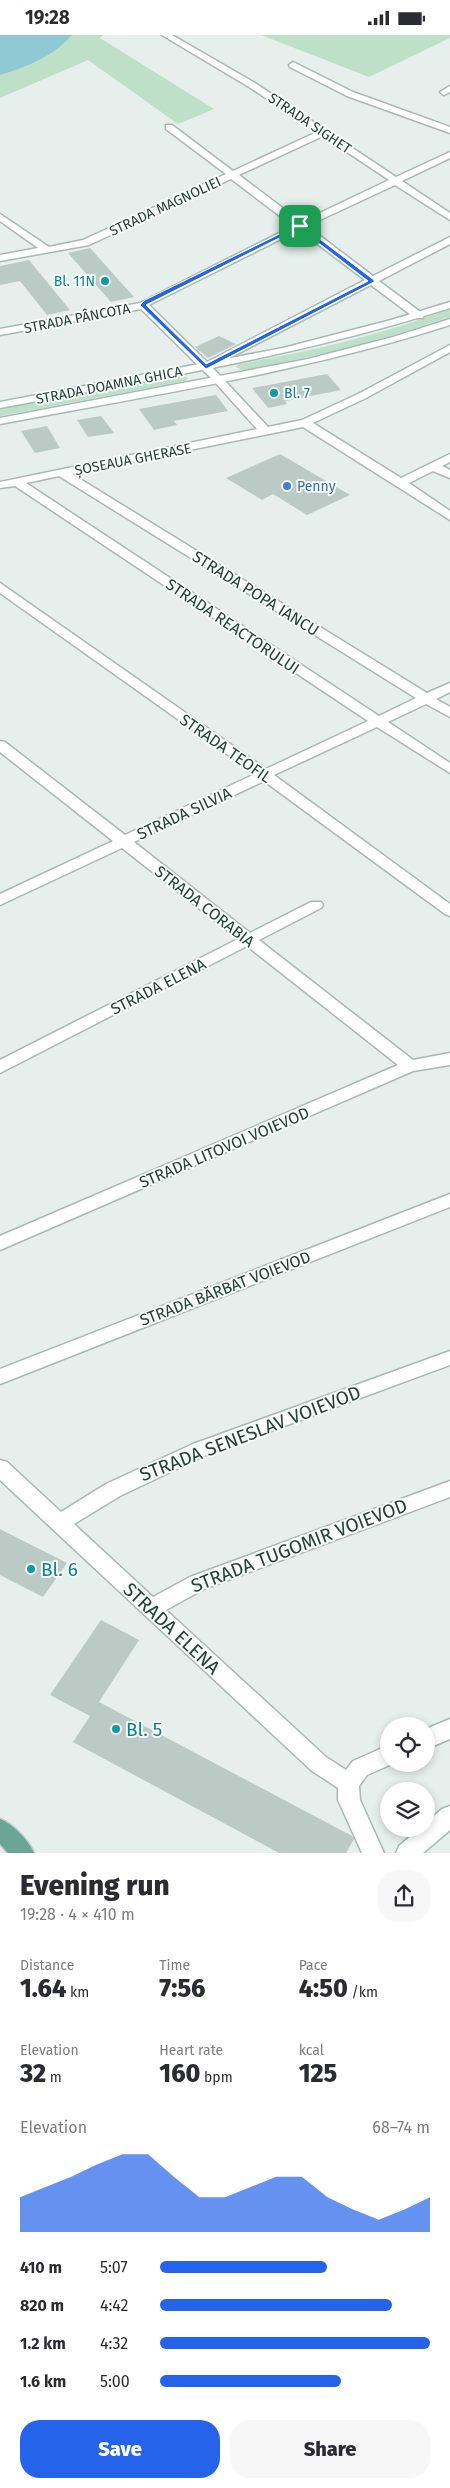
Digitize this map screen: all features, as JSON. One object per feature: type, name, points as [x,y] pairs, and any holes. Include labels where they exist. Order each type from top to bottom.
[{"type":"main road","points":[[0,1829],[23,1853]]},
{"type":"street","name":"STRADA SIGHET","points":[[166,35],[252,85],[450,217]]},
{"type":"street","points":[[293,65],[350,94],[450,130]]},
{"type":"street","points":[[169,127],[419,316]]},
{"type":"street","name":"STRADA MAGNOLIEI","points":[[0,258],[86,243],[324,132]]},
{"type":"street","name":"STRADA PÂNCOTA","points":[[0,332],[143,305],[147,301],[300,226],[450,155]]},
{"type":"street","points":[[0,217],[47,250]]},
{"type":"street","points":[[206,367],[450,240]]},
{"type":"street","points":[[143,305],[218,379],[266,432]]},
{"type":"street","name":"STRADA DOAMNA GHICA","points":[[0,405],[206,367],[326,342],[419,316],[450,305]]},
{"type":"street","name":"STRADA DOAMNA GHICA","points":[[0,421],[345,353],[450,321]]},
{"type":"street","name":"ȘOSEAUA GHERASE","points":[[0,485],[305,423],[362,396],[450,347]]},
{"type":"street","points":[[305,423],[401,483],[450,517]]},
{"type":"street","points":[[401,483],[450,457]]},
{"type":"street","points":[[433,466],[450,475]]},
{"type":"street","name":"STRADA POPA IANCU","points":[[62,473],[450,713]]},
{"type":"street","name":"STRADA REACTORULUI","points":[[17,482],[450,769]]},
{"type":"street","name":"STRADA TEOFIL","points":[[0,587],[265,775],[450,911]]},
{"type":"street","name":"STRADA SILVIA","points":[[0,900],[450,687]]},
{"type":"street","name":"STRADA CORABIA","points":[[0,745],[410,1067]]},
{"type":"street","name":"STRADA ELENA","points":[[0,1067],[316,905]]},
{"type":"street","name":"STRADA LITOVOI VOIEVOD","points":[[0,1243],[410,1067],[450,1059]]},
{"type":"street","name":"STRADA BĂRBAT VOIEVOD","points":[[0,1377],[450,1200]]},
{"type":"street","name":"STRADA SENESLAV VOIEVOD","points":[[59,1524],[108,1491],[149,1471],[245,1431],[450,1358]]},
{"type":"street","name":"STRADA ELENA","points":[[0,1468],[319,1764],[348,1783]]},
{"type":"street","name":"STRADA TUGOMIR VOIEVOD","points":[[151,1608],[197,1583],[450,1489]]},
{"type":"street","points":[[435,1735],[450,1729]]},
{"type":"street","points":[[373,1853],[349,1800],[348,1783],[360,1768],[380,1759]]},
{"type":"street","points":[[407,1853],[450,1816]]},
{"type":"green space","points":[[72,35],[103,35],[100,38],[214,109],[178,124],[88,60],[0,98],[0,75],[48,55],[65,43]]},
{"type":"green space","points":[[261,35],[450,35],[450,38],[369,77]]},
{"type":"green space","points":[[450,309],[450,317],[359,346],[244,371],[236,367],[239,364],[320,348],[372,334]]},
{"type":"green space","points":[[180,375],[188,378],[185,381],[0,416],[0,409]]},
{"type":"water","points":[[0,35],[72,35],[65,43],[39,60],[0,75]]},
{"type":"building","points":[[90,248],[134,297],[111,302],[68,253]]},
{"type":"building","points":[[29,260],[70,310],[47,315],[20,281],[0,285],[0,266]]},
{"type":"building","points":[[219,336],[236,344],[208,358],[195,347]]},
{"type":"building","name":"Bl. 7","points":[[327,374],[341,390],[285,401],[287,404],[268,408],[252,388]]},
{"type":"building","points":[[216,395],[228,411],[174,421],[177,425],[154,430],[139,409]]},
{"type":"building","points":[[101,416],[114,433],[88,437],[77,420]]},
{"type":"building","points":[[47,426],[60,448],[35,453],[21,431]]},
{"type":"building","name":"Penny","points":[[280,454],[350,495],[307,515],[273,494],[262,500],[226,478]]},
{"type":"building","name":"Bl. 6","points":[[0,1529],[67,1563],[43,1597],[0,1575]]},
{"type":"building","name":"Bl. 5","points":[[101,1620],[139,1640],[99,1702],[352,1836],[354,1839],[346,1853],[279,1853],[73,1742],[90,1716],[50,1695]]},
{"type":"place","name":"Bl. 11N","points":[[105,281]]},
{"type":"place","name":"Bl. 7","points":[[274,393]]},
{"type":"place","name":"Penny","points":[[287,486]]},
{"type":"place","name":"Bl. 6","points":[[31,1569]]},
{"type":"place","name":"Bl. 5","points":[[116,1729]]},
{"type":"route","points":[[300,226],[372,281],[206,367],[143,305],[147,301],[300,226]]}]
